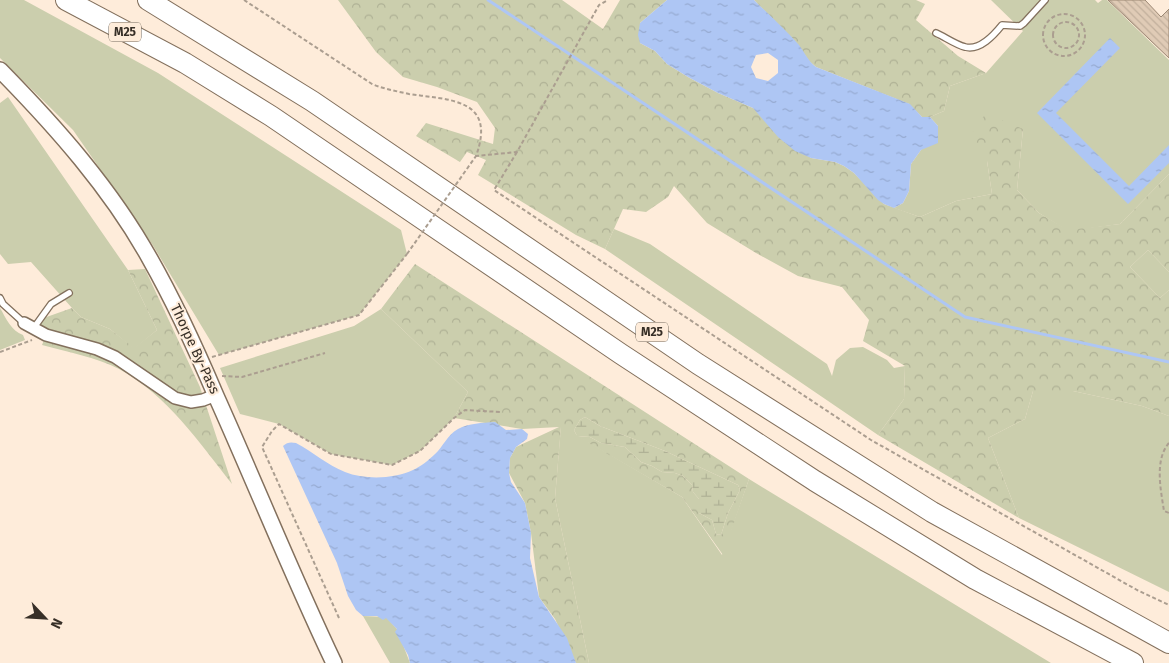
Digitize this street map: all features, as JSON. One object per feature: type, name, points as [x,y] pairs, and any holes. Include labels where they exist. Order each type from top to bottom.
[{"type":"highway","name":"M25","points":[[66,0],[184,63],[271,116],[612,348],[815,481],[975,579],[1133,663]]},
{"type":"highway","name":"M25","points":[[148,0],[312,101],[698,364],[932,512],[1169,642]]},
{"type":"main road","name":"Thorpe By-Pass","points":[[0,70],[33,103],[68,143],[115,205],[150,258],[208,375],[334,663]]},
{"type":"street","points":[[29,326],[46,335],[97,349],[115,357],[175,398],[183,401],[204,400],[216,395]]},
{"type":"lane","points":[[936,33],[966,48],[979,46],[1002,25],[1020,26],[1044,0]]},
{"type":"lane","points":[[0,298],[4,304],[29,326],[51,304],[69,292]]},
{"type":"path","points":[[201,360],[359,315],[407,254],[476,156],[482,136],[476,116],[469,108],[459,102],[410,94],[372,84],[244,0]]},
{"type":"path","points":[[608,0],[599,5],[518,152],[494,190],[871,440],[1136,590],[1169,605]]},
{"type":"path","points":[[1063,14],[1078,18],[1084,26],[1086,36],[1079,50],[1065,56],[1051,52],[1045,44],[1043,34],[1049,20],[1063,14]]},
{"type":"path","points":[[1064,22],[1075,25],[1079,33],[1076,44],[1068,48],[1056,44],[1052,37],[1056,25],[1064,22]]},
{"type":"path","points":[[476,156],[518,152]]},
{"type":"path","points":[[0,352],[46,335]]},
{"type":"path","points":[[208,375],[242,377],[325,353]]},
{"type":"path","points":[[339,618],[262,447],[272,431],[279,424],[331,454],[392,464],[420,451],[465,410],[500,412]]},
{"type":"path","points":[[1169,443],[1166,447],[1158,475],[1164,511],[1169,513]]},
{"type":"green space","points":[[0,0],[24,0],[158,73],[401,230],[407,254],[359,315],[219,355],[152,244],[73,130],[0,58]]},
{"type":"green space","points":[[338,0],[562,0],[603,29],[620,0],[667,0],[640,23],[640,43],[655,51],[667,64],[688,77],[718,93],[753,108],[811,158],[835,162],[844,166],[854,173],[884,204],[920,217],[956,201],[992,194],[987,161],[965,143],[986,113],[1023,129],[1017,190],[1039,213],[1068,230],[1120,224],[1169,174],[1169,272],[1148,250],[1130,267],[1160,298],[1169,290],[1169,416],[1142,406],[1073,391],[1033,391],[1025,419],[988,438],[1019,518],[878,435],[904,399],[905,366],[863,341],[869,320],[842,287],[798,276],[756,253],[707,223],[674,186],[668,197],[646,212],[623,209],[605,249],[576,235],[478,175],[486,160],[467,152],[460,162],[416,136],[426,123],[493,144],[495,128],[477,102],[403,77],[376,52]]},
{"type":"green space","points":[[754,0],[916,0],[925,4],[916,20],[958,56],[986,73],[950,86],[944,111],[930,117],[922,117],[909,104],[816,67],[809,61],[799,46]]},
{"type":"green space","points":[[991,0],[1095,0],[1098,3],[1102,0],[1107,0],[1169,60],[1169,174],[1120,224],[1068,231],[1039,213],[1017,190],[1023,129],[987,161],[992,194],[956,201],[920,217],[894,208],[903,203],[909,191],[911,164],[938,126],[930,117],[944,111],[950,86],[986,73],[1023,31]]},
{"type":"green space","points":[[8,97],[128,270],[157,330],[134,349],[110,329],[81,317],[31,262],[8,264],[0,254],[0,103]]},
{"type":"green space","points":[[614,229],[650,244],[827,364],[832,376],[836,360],[850,348],[863,347],[887,360],[894,368],[905,366],[904,399],[878,435],[605,249]]},
{"type":"green space","points":[[1148,250],[1169,272],[1169,290],[1160,298],[1130,267]]},
{"type":"green space","points":[[415,264],[749,479],[723,555],[682,497],[561,427],[555,498],[589,663],[576,663],[555,619],[539,597],[531,533],[525,503],[509,473],[510,458],[516,447],[559,427],[522,429],[454,418],[468,392],[381,309]],"holes":[[[585,417],[600,426],[665,451],[738,485],[740,490],[728,513],[721,535],[716,534],[712,520],[699,513],[699,499],[693,492],[692,485],[683,476],[662,472],[641,462],[625,447],[601,443],[590,437],[577,436],[574,430],[580,420]]]},
{"type":"green space","points":[[145,269],[200,387],[232,484],[181,420],[152,392],[136,380],[119,369],[101,361],[42,345],[46,335],[38,320],[72,308],[81,317],[110,329],[134,348],[157,330],[128,270]]},
{"type":"green space","points":[[0,308],[12,327],[23,335],[25,340],[0,350]]},
{"type":"green space","points":[[381,309],[468,392],[454,418],[420,451],[392,465],[331,454],[279,424],[240,414],[220,368],[354,326]]},
{"type":"green space","points":[[1033,391],[1073,391],[1142,406],[1169,416],[1169,592],[1019,518],[988,438],[1025,419]]},
{"type":"green space","points":[[585,417],[600,426],[665,451],[738,485],[740,490],[728,513],[721,535],[716,534],[712,520],[699,513],[699,499],[693,492],[692,485],[683,476],[662,472],[641,462],[625,447],[601,443],[590,437],[577,436],[574,430],[580,420]]},
{"type":"green space","points":[[561,426],[682,497],[722,555],[749,479],[1051,663],[589,663],[555,498]]},
{"type":"green space","points":[[363,616],[386,617],[397,629],[410,663],[390,663]]},
{"type":"water","points":[[667,0],[754,0],[794,39],[816,67],[910,104],[922,117],[930,117],[938,126],[938,143],[921,150],[911,164],[909,191],[903,203],[894,208],[884,204],[878,200],[854,173],[844,166],[835,162],[811,158],[795,151],[778,137],[753,108],[718,93],[667,64],[655,51],[640,43],[638,35],[640,23]],"holes":[[[768,53],[778,60],[778,73],[768,81],[756,78],[751,67],[756,55]]]},
{"type":"water","points":[[1110,38],[1120,48],[1056,113],[1129,186],[1169,145],[1169,163],[1128,204],[1037,113]]},
{"type":"water","points":[[495,422],[506,430],[522,429],[528,434],[527,439],[516,447],[510,458],[509,473],[511,482],[525,503],[531,533],[530,558],[539,597],[567,638],[576,663],[410,663],[408,655],[395,632],[397,629],[386,618],[383,620],[377,616],[363,616],[356,610],[348,596],[337,563],[283,446],[289,443],[296,443],[332,466],[353,475],[388,477],[416,469],[435,454],[451,434],[458,429],[471,424]]},
{"type":"building","points":[[1108,0],[1145,0],[1161,17],[1169,9],[1169,58]]},
{"type":"waterway","points":[[488,0],[965,317],[1169,362]]}]
